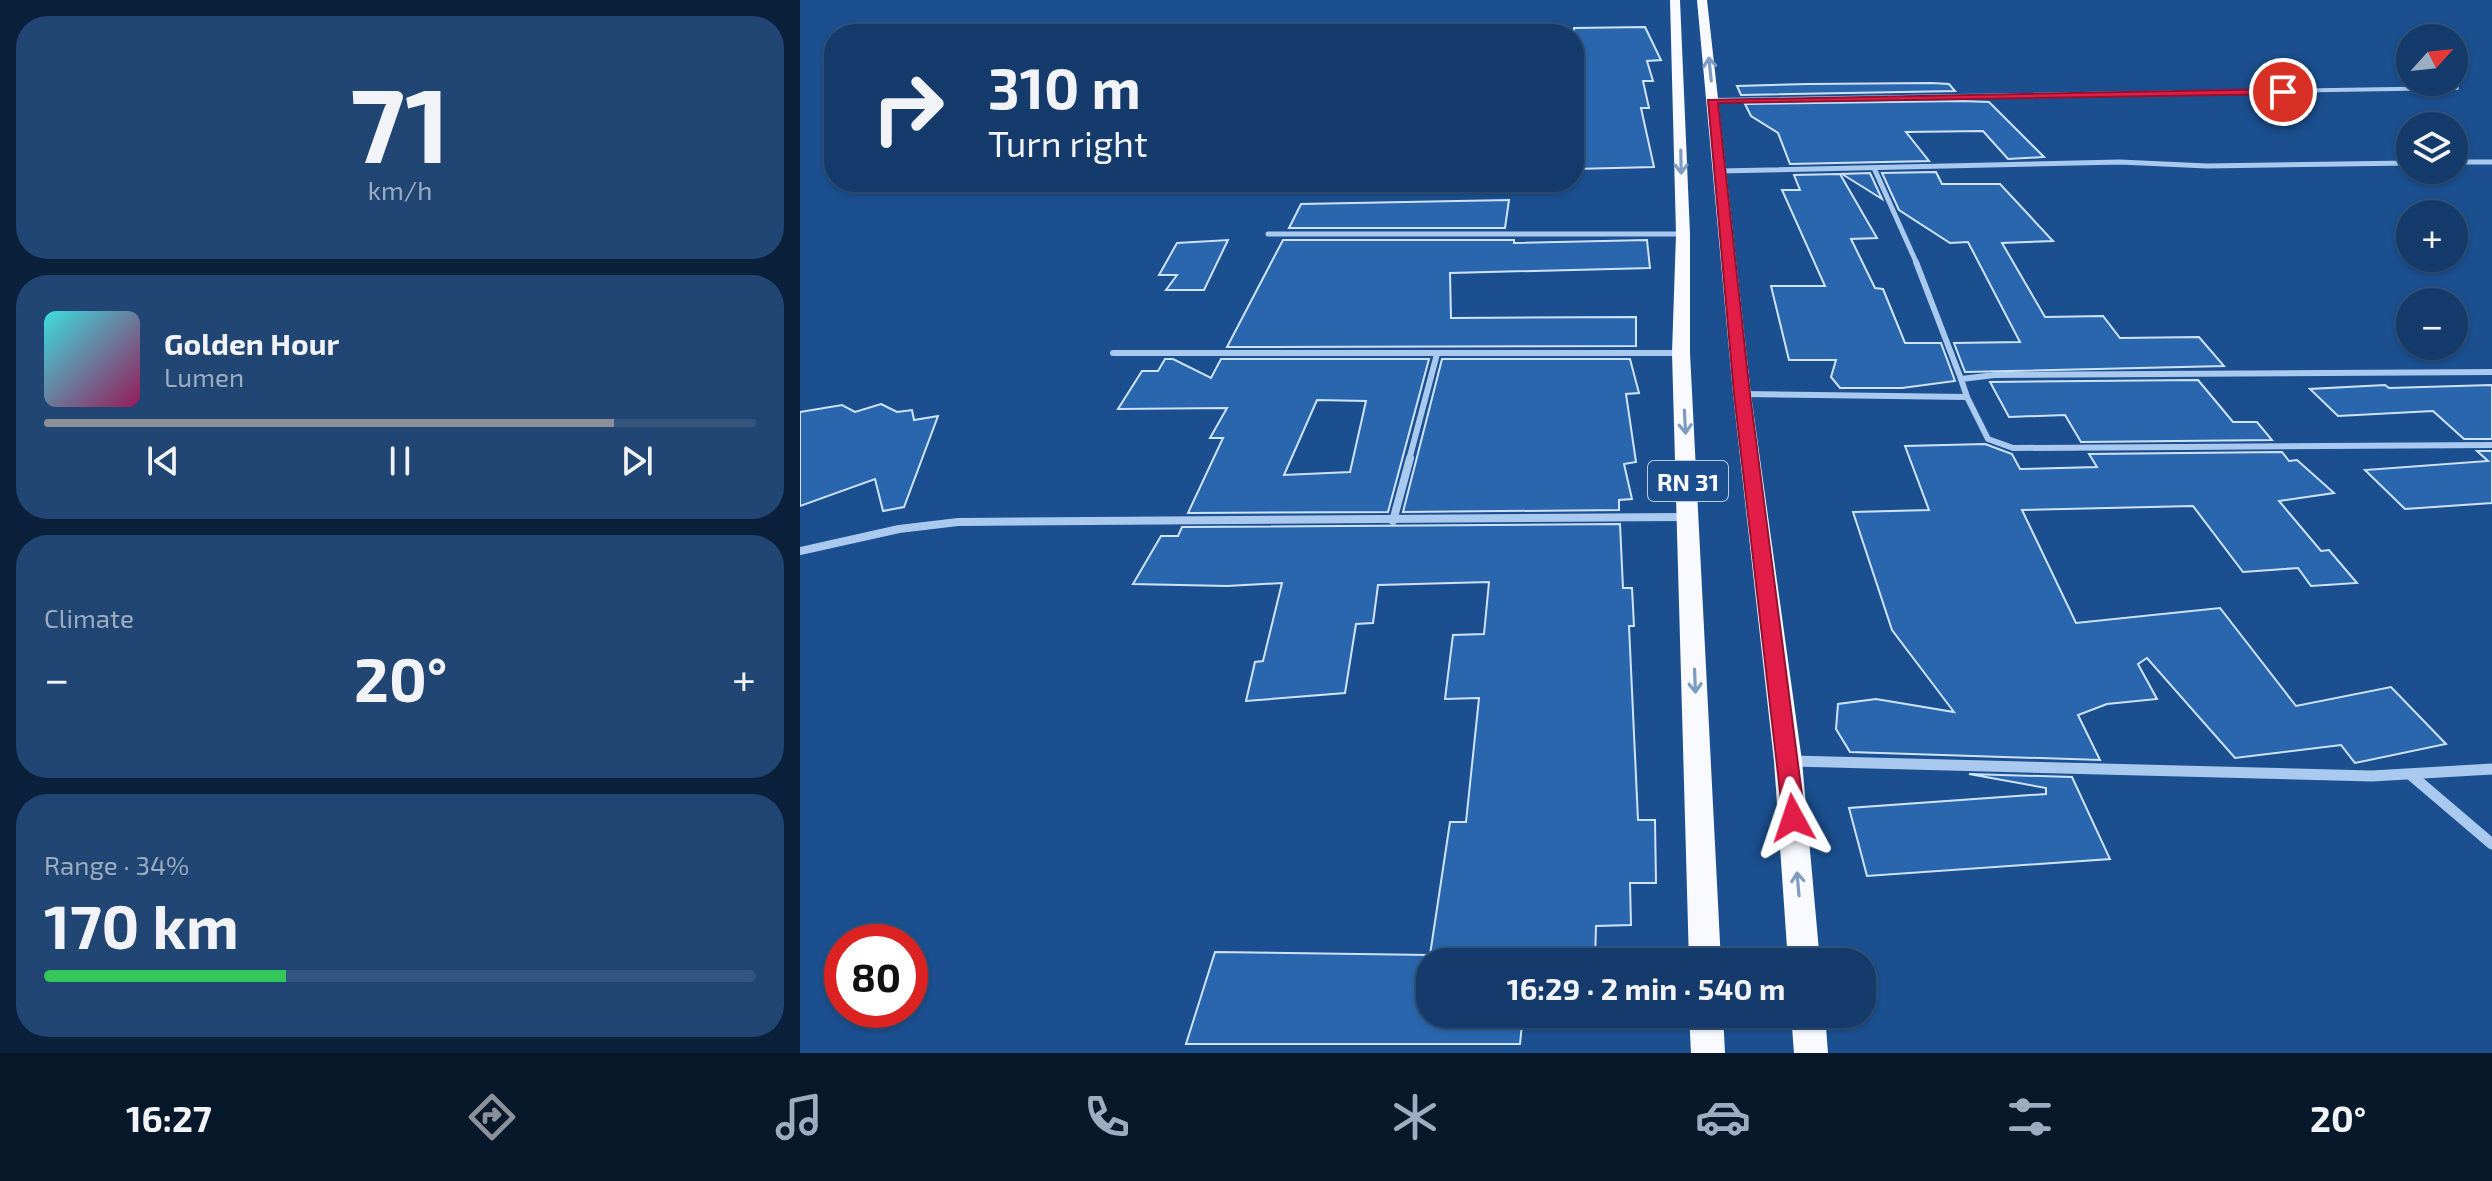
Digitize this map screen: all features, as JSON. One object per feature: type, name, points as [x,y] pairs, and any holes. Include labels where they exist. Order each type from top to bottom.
[{"type":"highway","name":"RN 31","points":[[1675,0],[1683,234],[1681,353],[1690,517],[1705,948]]},
{"type":"highway","name":"RN 31","points":[[1702,0],[1742,394],[1788,761],[1803,948]]},
{"type":"highway","points":[[1707,1028],[1708,1053]]},
{"type":"highway","points":[[1809,1028],[1811,1053]]},
{"type":"street","points":[[1713,100],[2396,89]]},
{"type":"street","points":[[1719,171],[2120,162],[2207,166],[2396,163]]},
{"type":"street","points":[[2468,162],[2492,162]]},
{"type":"street","points":[[1874,168],[1901,224],[1967,397],[1988,439],[2013,448],[2492,445]]},
{"type":"street","points":[[1268,234],[1683,234]]},
{"type":"street","points":[[1113,353],[1681,353]]},
{"type":"street","points":[[1393,521],[1437,354]]},
{"type":"street","points":[[1961,379],[2011,375],[2492,372]]},
{"type":"street","points":[[1742,394],[1967,397]]},
{"type":"street","points":[[800,551],[899,529],[958,522],[1690,517]]},
{"type":"street","points":[[1788,761],[2411,775],[2492,769]]},
{"type":"street","points":[[2411,775],[2492,844]]},
{"type":"building","points":[[1645,27],[1661,60],[1647,61],[1653,81],[1643,81],[1649,108],[1641,108],[1654,167],[1584,169],[1584,28]]},
{"type":"building","points":[[1932,83],[1949,84],[1955,91],[1741,95],[1737,86]]},
{"type":"building","points":[[1989,102],[2044,157],[2008,159],[1983,131],[1906,132],[1929,161],[1790,164],[1778,133],[1751,116],[1745,104]]},
{"type":"building","points":[[1936,172],[1942,184],[2000,184],[2053,241],[2002,243],[2045,317],[2103,316],[2120,338],[2199,337],[2224,366],[1965,372],[1954,343],[2020,342],[1968,242],[1950,243],[1899,210],[1882,173]]},
{"type":"building","points":[[1870,173],[1882,199],[1842,174]]},
{"type":"building","points":[[1840,174],[1877,238],[1851,239],[1875,288],[1883,289],[1905,343],[1941,343],[1955,381],[1902,388],[1840,388],[1831,377],[1836,360],[1789,360],[1771,286],[1825,286],[1782,190],[1800,190],[1794,175]]},
{"type":"building","points":[[1509,200],[1505,228],[1289,228],[1301,204]]},
{"type":"building","points":[[1228,240],[1204,290],[1166,290],[1177,275],[1159,275],[1177,243]]},
{"type":"building","points":[[1283,240],[1514,240],[1514,243],[1647,240],[1650,268],[1450,273],[1451,318],[1636,317],[1636,346],[1227,347]]},
{"type":"building","points":[[1165,359],[1173,359],[1211,378],[1221,359],[1429,359],[1388,512],[1188,513],[1223,438],[1210,438],[1227,408],[1118,409],[1142,371],[1158,371]],"holes":[[[1317,400],[1366,401],[1350,472],[1284,475]]]},
{"type":"building","points":[[1442,359],[1630,359],[1639,393],[1626,394],[1636,462],[1624,464],[1632,499],[1619,500],[1619,510],[1403,512]]},
{"type":"building","points":[[2198,380],[2233,422],[2257,422],[2272,440],[2081,442],[2065,415],[2009,417],[1990,382]]},
{"type":"building","points":[[2385,385],[2389,388],[2492,385],[2492,439],[2464,439],[2433,411],[2338,416],[2310,389]]},
{"type":"building","points":[[881,404],[897,412],[912,410],[914,420],[938,416],[904,507],[883,511],[875,479],[800,506],[800,412],[842,405],[855,412]]},
{"type":"building","points":[[1985,444],[2012,454],[2020,469],[2097,467],[2089,454],[2282,452],[2289,461],[2297,460],[2334,493],[2279,501],[2321,551],[2329,550],[2357,583],[2311,586],[2298,568],[2243,572],[2193,506],[2022,510],[2076,623],[2220,608],[2296,706],[2391,687],[2446,744],[2355,763],[2341,745],[2235,758],[2147,658],[2138,664],[2157,699],[2107,704],[2078,715],[2100,760],[1850,752],[1836,729],[1838,704],[1876,699],[1954,712],[1892,630],[1853,512],[1929,510],[1905,446]]},
{"type":"building","points":[[2477,451],[2492,451],[2492,503],[2405,509],[2365,470],[2488,461]]},
{"type":"building","points":[[1620,524],[1623,588],[1632,588],[1634,626],[1629,626],[1638,820],[1655,820],[1656,883],[1630,883],[1631,925],[1596,926],[1595,948],[1431,948],[1450,822],[1466,822],[1479,698],[1445,699],[1453,635],[1484,634],[1489,582],[1378,585],[1373,623],[1356,624],[1345,693],[1246,701],[1255,662],[1263,661],[1282,583],[1227,586],[1133,584],[1161,536],[1178,536],[1182,527]]},
{"type":"building","points":[[1969,774],[2072,777],[2110,859],[1867,876],[1849,808],[2046,794],[2046,788]]},
{"type":"building","points":[[1215,952],[1416,955],[1416,1028],[1522,1028],[1520,1044],[1186,1044]]},
{"type":"route","points":[[1793,818],[1742,394],[1713,100],[2283,92]]}]
